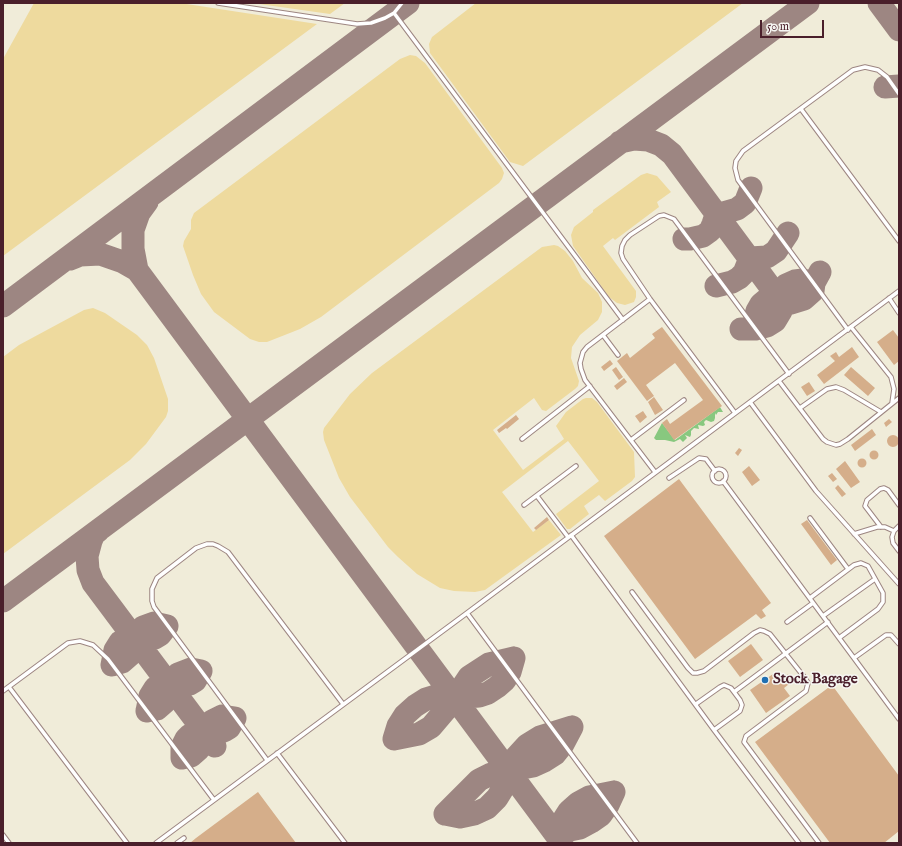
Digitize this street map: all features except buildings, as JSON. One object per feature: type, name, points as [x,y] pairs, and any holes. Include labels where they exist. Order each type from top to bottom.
[{"type":"lane","points":[[218,3],[357,24],[378,21],[394,13],[402,3]]},
{"type":"lane","points":[[394,13],[622,320]]},
{"type":"lane","points":[[892,403],[894,389],[891,377],[850,328],[741,186],[736,174],[736,162],[743,151],[847,74],[859,68],[872,68],[878,70],[886,77],[899,94]]},
{"type":"lane","points":[[801,109],[899,241]]},
{"type":"lane","points":[[735,413],[650,299],[623,259],[621,252],[622,246],[630,235],[654,218],[664,215],[674,219],[789,374]]},
{"type":"lane","points":[[156,843],[899,291]]},
{"type":"lane","points":[[889,298],[899,312]]},
{"type":"lane","points":[[650,299],[587,347],[581,358],[581,369],[582,375],[655,472]]},
{"type":"lane","points":[[603,335],[618,355]]},
{"type":"lane","points":[[779,381],[824,439],[827,442],[836,445],[848,439],[899,398]]},
{"type":"lane","points":[[522,439],[590,386]]},
{"type":"lane","points":[[800,408],[827,389],[836,387],[844,390],[881,412]]},
{"type":"lane","points":[[631,440],[684,400]]},
{"type":"lane","points":[[750,402],[805,476],[899,584]]},
{"type":"lane","points":[[669,478],[699,458],[706,459],[715,471]]},
{"type":"lane","points":[[524,506],[576,466]]},
{"type":"lane","points":[[715,471],[719,469],[724,472],[726,477],[724,482]]},
{"type":"lane","points":[[715,471],[713,474],[714,480],[718,483],[724,482]]},
{"type":"lane","points":[[724,482],[899,719]]},
{"type":"lane","points":[[881,527],[866,508],[865,503],[867,500],[880,489],[884,488],[888,490],[899,505]]},
{"type":"lane","points":[[537,496],[570,536],[799,843]]},
{"type":"lane","points":[[810,518],[848,569]]},
{"type":"lane","points":[[899,526],[894,531],[892,540],[899,551]]},
{"type":"lane","points":[[854,534],[871,528],[881,527],[894,531]]},
{"type":"lane","points":[[267,760],[154,607],[152,601],[152,589],[157,578],[196,548],[207,544],[212,544],[224,548],[228,552],[343,704]]},
{"type":"lane","points":[[810,598],[857,563],[868,566],[883,593],[883,602],[881,606],[839,638]]},
{"type":"lane","points":[[824,616],[875,579]]},
{"type":"lane","points":[[632,592],[688,668],[694,673],[701,673],[760,630],[770,634],[805,678],[808,683],[808,689],[746,736],[744,742],[819,843]]},
{"type":"lane","points":[[787,622],[813,602]]},
{"type":"lane","points":[[467,613],[637,843]]},
{"type":"lane","points":[[734,692],[828,622]]},
{"type":"lane","points":[[854,658],[886,634],[891,635],[899,644]]},
{"type":"lane","points":[[3,691],[68,644],[80,641],[93,645],[108,658],[214,800]]},
{"type":"lane","points":[[9,686],[127,843]]},
{"type":"lane","points":[[696,704],[722,686],[729,687],[734,692],[741,703],[740,711],[714,730]]},
{"type":"lane","points":[[277,753],[344,843]]},
{"type":"lane","points":[[3,835],[9,843]]},
{"type":"lane","points":[[177,843],[184,838]]},
{"type":"green space","points":[[720,407],[723,412],[718,412],[716,415],[715,413],[714,421],[711,422],[706,420],[704,422],[705,425],[698,425],[699,429],[694,428],[691,431],[690,437],[685,435],[687,438],[683,442],[680,439],[674,442],[656,440],[654,438],[662,423],[675,440]]},
{"type":"sand","points":[[34,3],[180,3],[317,24],[3,256],[3,59]]},
{"type":"sand","points":[[252,3],[345,3],[330,14]]},
{"type":"sand","points":[[476,3],[743,3],[523,166],[510,162],[430,53],[429,44],[432,37]]},
{"type":"sand","points":[[410,55],[416,56],[425,63],[502,168],[504,173],[502,179],[499,183],[321,317],[300,329],[267,342],[259,342],[250,339],[214,312],[201,294],[183,246],[184,241],[191,229],[191,220],[194,213],[400,59]]},
{"type":"sand","points":[[647,173],[657,176],[671,192],[657,202],[659,207],[615,240],[613,238],[603,246],[636,291],[634,302],[625,305],[617,303],[609,297],[573,246],[571,235],[574,227],[593,212],[593,210],[641,175]]},
{"type":"sand","points":[[554,245],[565,251],[573,261],[582,278],[598,293],[602,302],[602,312],[598,320],[580,335],[572,347],[571,358],[579,381],[578,386],[546,411],[542,410],[534,398],[493,430],[523,470],[564,439],[556,426],[566,412],[583,399],[592,398],[597,402],[634,452],[635,477],[632,481],[605,501],[599,495],[584,506],[589,514],[570,529],[567,529],[556,514],[599,481],[568,441],[502,492],[533,532],[549,520],[561,535],[485,590],[475,592],[454,591],[440,588],[417,574],[388,547],[350,497],[339,478],[324,440],[324,428],[350,394],[372,373],[542,247]]},
{"type":"sand","points":[[93,308],[105,313],[137,335],[147,345],[154,358],[168,399],[168,411],[166,417],[146,444],[130,460],[3,554],[3,357],[19,345],[84,310]]},
{"type":"taxiway","points":[[3,306],[408,3]]},
{"type":"taxiway","points":[[3,601],[808,3]]},
{"type":"taxiway","points":[[879,3],[899,30]]},
{"type":"taxiway","points":[[885,87],[899,86]]},
{"type":"taxiway","points":[[620,142],[634,139],[648,140],[661,145],[672,154],[780,300]]},
{"type":"taxiway","points":[[684,239],[703,236],[710,231],[716,215],[737,209],[745,203],[751,188]]},
{"type":"taxiway","points":[[70,259],[80,255],[100,254],[123,262],[137,270],[133,249],[133,230],[139,213],[147,202]]},
{"type":"taxiway","points":[[716,286],[732,282],[739,278],[744,273],[750,258],[767,257],[776,251],[788,233]]},
{"type":"taxiway","points":[[137,270],[562,843]]},
{"type":"taxiway","points":[[741,329],[756,329],[767,326],[775,321],[781,311],[782,304],[780,300],[791,303],[804,299],[813,291],[814,283],[820,272]]},
{"type":"taxiway","points":[[756,329],[755,318],[757,311],[761,304],[767,299],[777,296],[786,285],[795,281],[803,280],[814,283]]},
{"type":"taxiway","points":[[98,531],[94,534],[87,556],[88,570],[93,583],[215,746]]},
{"type":"taxiway","points":[[167,626],[154,623],[143,627],[134,639],[134,647],[130,655],[122,662],[112,665],[115,650],[120,642],[129,638],[134,639],[144,640],[155,638],[160,635],[167,626]]},
{"type":"taxiway","points":[[514,658],[489,664],[469,677],[455,698],[431,727],[419,734],[394,739],[398,726],[405,715],[415,706],[426,699],[439,695],[455,698],[479,696],[488,693],[505,680],[510,672],[514,658]]},
{"type":"taxiway","points":[[147,711],[150,696],[155,688],[165,685],[170,685],[179,686],[190,684],[195,681],[201,671],[191,669],[178,674],[170,685],[165,702],[157,709],[147,711]]},
{"type":"taxiway","points":[[235,718],[222,716],[212,721],[204,731],[199,749],[191,756],[182,758],[182,747],[190,735],[204,731],[214,733],[224,731],[229,728],[235,718]]},
{"type":"taxiway","points":[[445,814],[460,817],[474,814],[487,808],[497,798],[505,785],[516,757],[527,745],[540,737],[572,727]]},
{"type":"taxiway","points":[[445,814],[479,780],[491,774],[533,766],[555,754],[563,744],[572,727]]},
{"type":"taxiway","points":[[555,833],[580,828],[591,822],[601,815],[614,792]]},
{"type":"taxiway","points":[[555,833],[569,811],[578,803],[589,797],[614,792]]},
{"type":"place","name":"Stock Bagage","points":[[765,680]]}]
